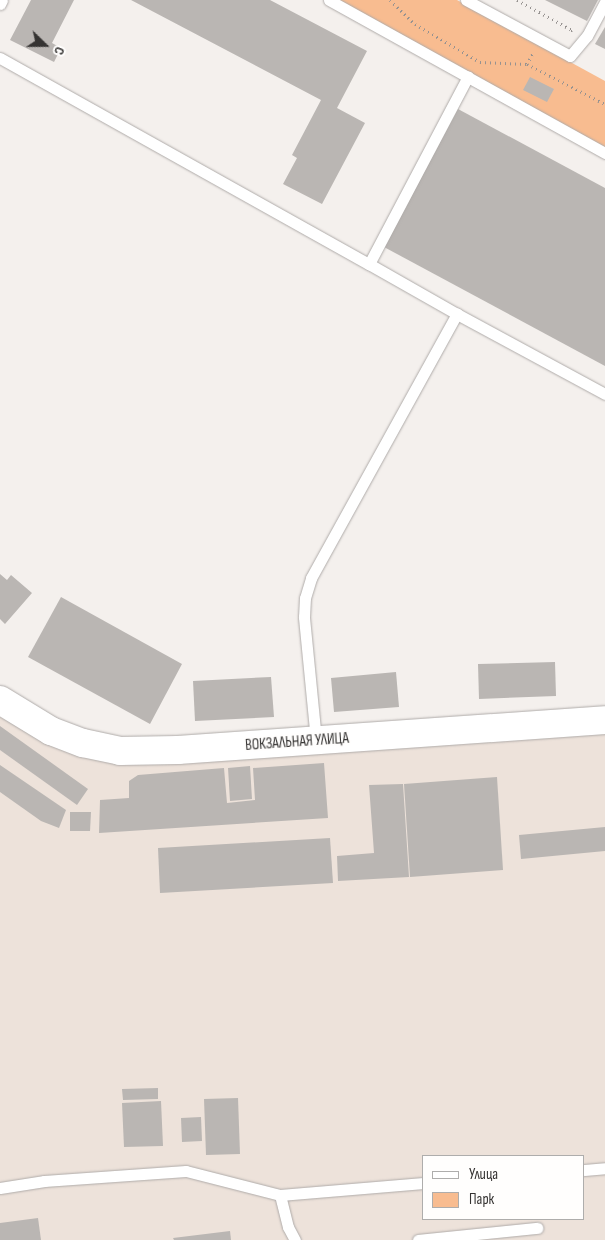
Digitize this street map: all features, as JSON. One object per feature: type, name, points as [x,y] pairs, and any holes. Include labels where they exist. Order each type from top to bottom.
[{"type":"street","name":"ВОКЗАЛЬНАЯ УЛИЦА","points":[[0,700],[51,731],[83,743],[120,751],[178,750],[605,720]]},
{"type":"lane","points":[[0,4],[2,0]]},
{"type":"lane","points":[[329,0],[605,153]]},
{"type":"lane","points":[[466,0],[570,56],[587,36],[605,2]]},
{"type":"lane","points":[[0,58],[457,314],[605,394]]},
{"type":"lane","points":[[369,264],[468,76]]},
{"type":"lane","points":[[316,740],[304,617],[305,598],[311,578],[457,314]]},
{"type":"lane","points":[[585,1170],[605,1168]]},
{"type":"lane","points":[[0,1188],[44,1181],[186,1171],[280,1195],[422,1183]]},
{"type":"lane","points":[[280,1195],[288,1227],[295,1240]]},
{"type":"lane","points":[[418,1240],[537,1228]]},
{"type":"path","points":[[390,0],[415,24],[480,62],[527,64],[605,104]]},
{"type":"shaded area","points":[[0,707],[62,748],[605,729],[605,1240],[0,1240]]},
{"type":"green space","points":[[330,0],[457,0],[605,81],[605,150]]},
{"type":"building","points":[[31,0],[74,0],[52,43],[61,48],[54,62],[10,40]]},
{"type":"building","points":[[131,0],[270,0],[367,51],[337,108],[365,123],[322,204],[283,184],[297,158],[292,155],[321,100]]},
{"type":"building","points":[[545,0],[598,0],[587,21]]},
{"type":"building","points":[[605,27],[605,49],[595,44]]},
{"type":"building","points":[[530,77],[554,89],[547,102],[523,90]]},
{"type":"building","points":[[458,109],[605,188],[605,366],[384,247]]},
{"type":"building","points":[[0,574],[7,580],[11,575],[32,593],[5,624],[0,619]]},
{"type":"building","points":[[61,597],[182,664],[150,724],[28,657]]},
{"type":"building","points":[[555,662],[556,696],[479,699],[478,664]]},
{"type":"building","points":[[396,672],[399,707],[334,712],[331,678]]},
{"type":"building","points":[[271,677],[274,717],[195,721],[193,681]]},
{"type":"building","points":[[0,726],[88,789],[77,805],[0,750]]},
{"type":"building","points":[[324,763],[328,818],[99,833],[100,800],[129,798],[129,781],[138,775],[224,768],[227,803],[255,800],[253,768]]},
{"type":"building","points":[[0,765],[66,810],[59,828],[41,821],[0,792]]},
{"type":"building","points":[[250,766],[252,799],[230,801],[228,768]]},
{"type":"building","points":[[497,777],[503,870],[410,877],[404,784]]},
{"type":"building","points":[[403,784],[409,877],[338,881],[337,856],[374,853],[369,785]]},
{"type":"building","points":[[70,812],[91,812],[90,831],[70,831]]},
{"type":"building","points":[[605,827],[605,851],[521,859],[519,835]]},
{"type":"building","points":[[330,838],[333,883],[160,893],[158,848]]},
{"type":"building","points":[[158,1088],[158,1099],[123,1100],[122,1089]]},
{"type":"building","points":[[238,1098],[240,1154],[206,1155],[204,1099]]},
{"type":"building","points":[[161,1101],[163,1146],[124,1147],[122,1103]]},
{"type":"building","points":[[201,1117],[202,1141],[182,1142],[181,1118]]},
{"type":"building","points":[[38,1218],[41,1240],[0,1240],[0,1223]]},
{"type":"building","points":[[230,1231],[231,1240],[174,1240],[173,1238]]}]
